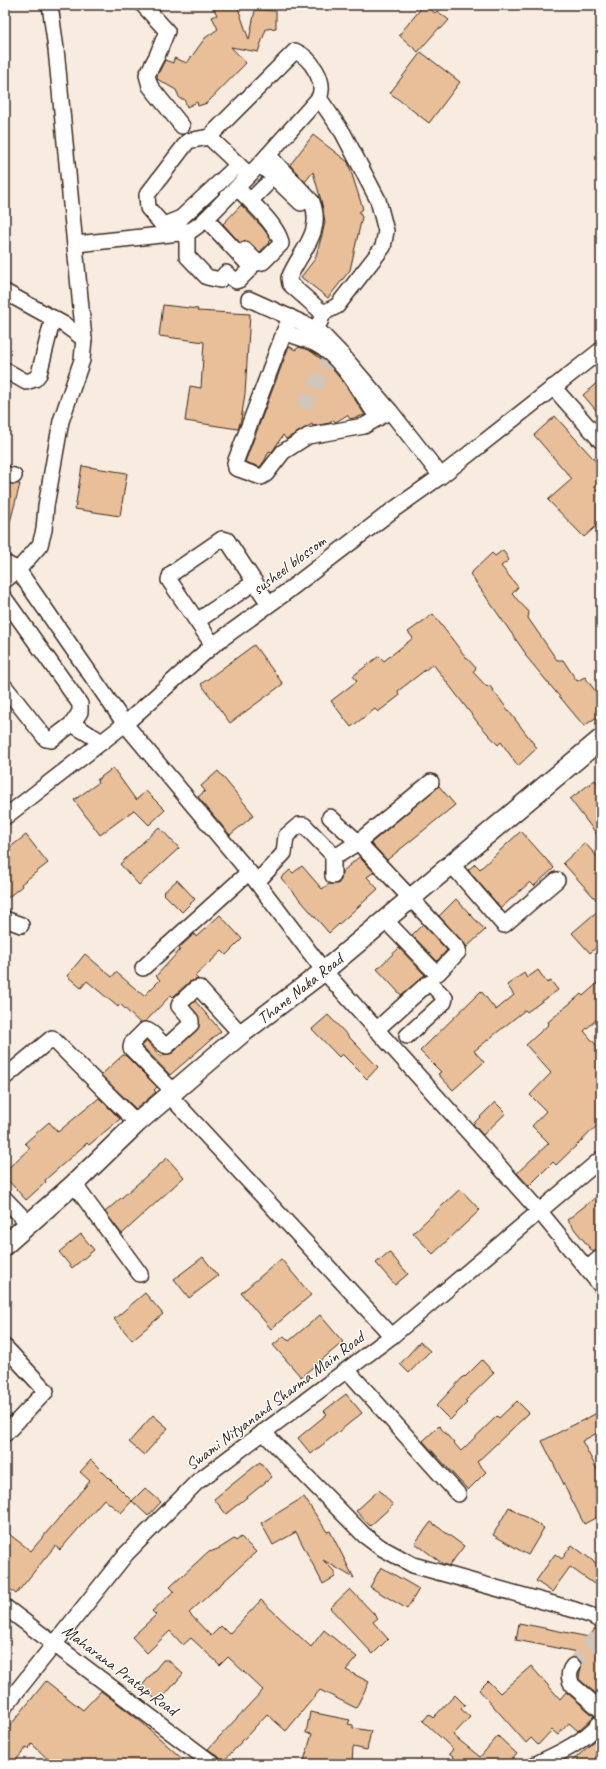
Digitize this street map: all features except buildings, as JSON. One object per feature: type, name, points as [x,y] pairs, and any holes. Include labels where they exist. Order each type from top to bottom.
[{"type":"main road","name":"Thane Naka Road","points":[[5,1245],[74,1184],[137,1123],[171,1093],[241,1034],[324,971],[601,739]]},
{"type":"street","points":[[5,580],[18,570],[40,545],[44,530],[46,506],[61,421],[82,360],[84,339],[76,244],[50,5]]},
{"type":"street","points":[[147,9],[167,31],[158,56],[147,75],[150,86],[182,126]]},
{"type":"street","points":[[295,51],[301,53],[319,77],[322,92],[319,98],[264,159],[241,178],[182,218],[166,224],[161,223],[148,208],[147,195],[188,141],[209,137],[295,51]]},
{"type":"street","points":[[319,98],[342,133],[378,200],[386,231],[384,247],[337,306],[322,313]]},
{"type":"street","points":[[208,217],[258,263],[263,262],[281,244],[281,239],[241,178],[209,137]]},
{"type":"street","points":[[264,159],[316,218],[316,229],[289,278],[290,284],[322,313]]},
{"type":"street","points":[[76,244],[187,232],[192,230],[208,217],[241,178]]},
{"type":"street","points":[[241,178],[252,199],[293,242]]},
{"type":"street","points":[[252,199],[266,186]]},
{"type":"street","points":[[187,232],[188,256],[207,277],[220,280],[226,273],[236,281],[239,280],[250,269],[249,265],[208,217]]},
{"type":"street","points":[[5,292],[53,318],[84,339]]},
{"type":"street","points":[[249,299],[318,330],[343,356],[384,414]]},
{"type":"street","points":[[318,330],[322,313]]},
{"type":"street","points":[[290,317],[235,463],[236,468],[261,477],[266,474],[283,452],[308,436],[364,426],[384,414]]},
{"type":"street","points":[[5,370],[26,382],[35,379],[39,374],[53,318]]},
{"type":"street","points":[[284,332],[317,345],[340,365],[441,476]]},
{"type":"street","name":"susheel blossom","points":[[5,817],[125,724],[213,645],[393,510],[441,476],[601,350]]},
{"type":"street","points":[[553,387],[601,441]]},
{"type":"street","points":[[213,645],[169,580],[171,574],[222,539],[227,540],[269,604]]},
{"type":"street","points":[[5,563],[18,570],[125,724],[253,877],[324,971],[540,1212],[601,1286]]},
{"type":"street","points":[[197,621],[255,582]]},
{"type":"street","points":[[5,599],[80,704],[80,712],[72,724],[51,740],[46,739],[5,687]]},
{"type":"street","points":[[72,724],[102,742]]},
{"type":"street","points":[[333,855],[340,854],[358,842],[431,782]]},
{"type":"street","points":[[330,817],[358,842],[458,949],[458,952],[438,973],[435,972],[385,920]]},
{"type":"street","points":[[143,968],[253,877],[284,854],[286,848],[284,842],[286,836],[299,825],[304,825],[333,855],[333,876]]},
{"type":"street","points":[[451,864],[504,925],[557,880]]},
{"type":"street","points":[[5,919],[21,925]]},
{"type":"street","points":[[376,1030],[427,984],[430,983],[445,998],[444,1002],[407,1036]]},
{"type":"street","points":[[241,1034],[199,988],[195,989],[180,1003],[179,1006],[191,1020],[191,1024],[167,1046],[148,1030],[145,1030],[132,1043],[131,1048],[392,1336]]},
{"type":"street","points":[[5,1077],[52,1038],[137,1123]]},
{"type":"street","name":"Swami Nityanand Sharma Main Road","points":[[5,1706],[126,1554],[197,1482],[348,1371],[392,1336],[601,1160]]},
{"type":"street","points":[[74,1184],[140,1274]]},
{"type":"street","points":[[5,1199],[29,1224]]},
{"type":"street","points":[[587,1269],[601,1257]]},
{"type":"street","points":[[5,1347],[46,1391],[5,1434]]},
{"type":"street","points":[[348,1371],[458,1494]]},
{"type":"street","points":[[263,1432],[364,1535],[395,1556],[413,1565],[575,1610],[592,1616],[600,1628]]},
{"type":"street","name":"Maharana Pratap Road","points":[[5,1607],[213,1764]]},
{"type":"street","points":[[572,1666],[569,1680],[572,1685],[601,1710]]},
{"type":"street","points":[[536,1764],[566,1751],[590,1734],[601,1722]]},
{"type":"tunnel","points":[[303,408],[330,358]]},
{"type":"tunnel","points":[[573,1666],[599,1633]]}]
